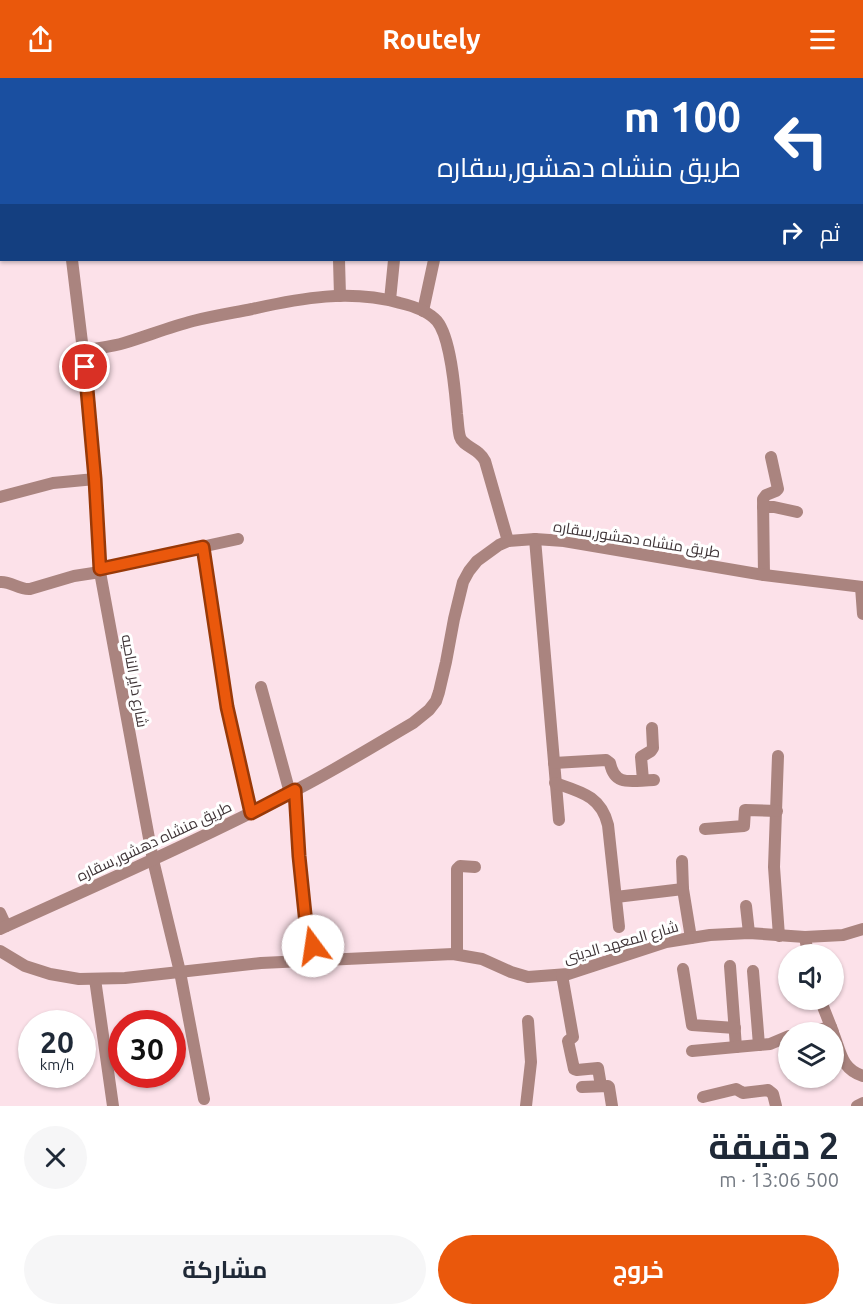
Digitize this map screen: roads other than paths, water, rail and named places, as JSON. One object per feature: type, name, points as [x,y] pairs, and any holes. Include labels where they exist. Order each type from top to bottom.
[{"type":"street","points":[[339,261],[340,296]]},
{"type":"street","points":[[390,300],[394,261]]},
{"type":"street","points":[[423,311],[434,261]]},
{"type":"street","name":"شارع داير الناحيه","points":[[72,262],[89,400],[100,570],[153,860],[180,972],[204,1099]]},
{"type":"street","points":[[84,351],[123,344],[158,331],[210,317],[290,300],[326,296],[368,296],[390,300],[423,311],[436,320],[442,330],[447,344],[460,437],[467,445],[482,454],[508,541]]},
{"type":"street","points":[[764,575],[763,499],[778,489],[771,457]]},
{"type":"street","points":[[0,497],[54,483],[95,479]]},
{"type":"street","points":[[763,507],[797,512]]},
{"type":"street","points":[[0,582],[8,582],[24,589],[30,589],[75,576],[238,539]]},
{"type":"street","points":[[535,539],[559,820]]},
{"type":"street","name":"طريق منشاه دهشور,سقاره","points":[[3,927],[251,813],[293,792],[413,723],[429,710],[439,692],[447,662],[453,619],[463,582],[477,561],[508,541],[535,539],[564,541],[764,575],[862,587]]},
{"type":"street","points":[[203,547],[227,707],[251,813]]},
{"type":"street","points":[[862,587],[863,614]]},
{"type":"street","points":[[261,687],[293,792],[306,924],[313,946],[312,961]]},
{"type":"street","points":[[554,763],[606,760],[610,762],[613,773],[619,780],[648,780],[641,757],[653,748],[652,728]]},
{"type":"street","points":[[778,756],[774,867],[779,936]]},
{"type":"street","points":[[555,783],[586,794],[601,807],[606,815],[619,927]]},
{"type":"street","points":[[705,829],[744,826],[745,810],[777,811]]},
{"type":"street","points":[[682,861],[683,889],[691,938]]},
{"type":"street","points":[[457,954],[457,869],[460,866],[475,867]]},
{"type":"street","points":[[616,897],[683,889]]},
{"type":"street","points":[[746,906],[748,933]]},
{"type":"street","points":[[0,913],[3,927]]},
{"type":"street","name":"شارع المعهد الدينى","points":[[0,951],[26,966],[50,974],[79,979],[125,978],[261,963],[457,954],[482,959],[528,977],[562,975],[656,945],[710,935],[767,933],[805,937],[843,935],[863,929]]},
{"type":"street","points":[[805,937],[806,944]]},
{"type":"street","points":[[730,966],[736,1047]]},
{"type":"street","points":[[683,969],[692,1025],[735,1028]]},
{"type":"street","points":[[753,970],[759,1045]]},
{"type":"street","points":[[562,975],[573,1037],[568,1041],[574,1069],[598,1068],[601,1086]]},
{"type":"street","points":[[95,979],[113,1106]]},
{"type":"street","points":[[526,1106],[531,1062],[528,1021]]},
{"type":"street","points":[[692,1051],[770,1044],[778,1041]]},
{"type":"street","points":[[844,1064],[852,1072],[863,1076]]},
{"type":"street","points":[[582,1087],[609,1087],[612,1106]]},
{"type":"street","points":[[703,1098],[736,1089],[743,1093],[768,1090],[773,1094],[776,1106]]},
{"type":"street","points":[[857,1106],[863,1103]]}]
